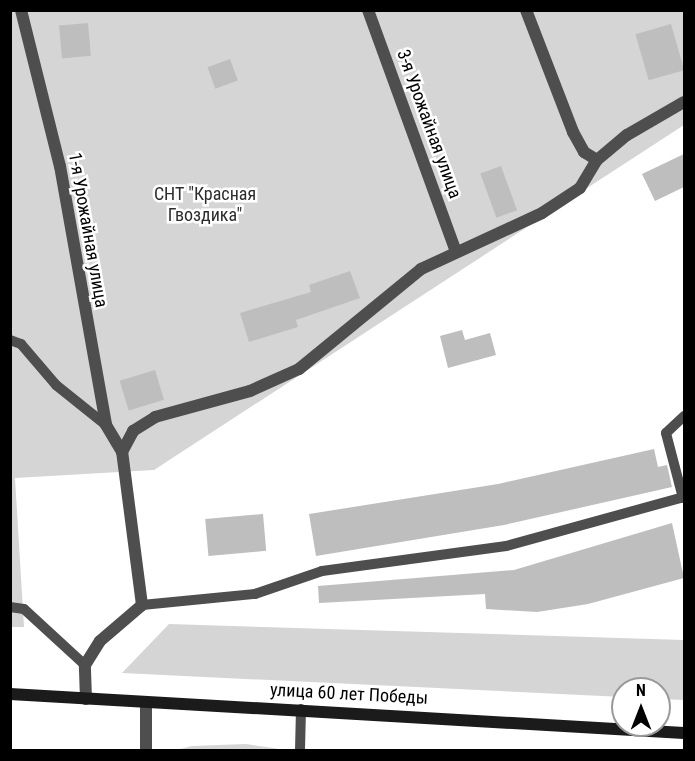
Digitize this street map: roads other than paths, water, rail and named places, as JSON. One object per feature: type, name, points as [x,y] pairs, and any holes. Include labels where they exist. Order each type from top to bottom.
[{"type":"street","name":"1-я Урожайная улица","points":[[21,10],[60,166],[106,425],[122,452]]},
{"type":"street","name":"3-я Урожайная улица","points":[[369,10],[455,249]]},
{"type":"street","points":[[525,10],[573,132],[584,152],[597,160]]},
{"type":"street","points":[[86,699],[85,665],[100,641],[142,605],[122,452],[133,431],[155,417],[250,392],[299,369],[421,269],[455,249],[542,213],[580,188],[597,160],[684,102]]},
{"type":"street","name":"улица 60 лет Победы","points":[[10,694],[301,709],[684,733]]},
{"type":"street","points":[[146,702],[146,750]]},
{"type":"lane","points":[[10,340],[21,344],[56,385],[106,425]]},
{"type":"lane","points":[[142,605],[255,594],[322,571],[506,546],[684,498],[666,433],[684,416]]},
{"type":"lane","points":[[10,607],[24,609],[85,665]]},
{"type":"lane","points":[[300,750],[301,709]]},
{"type":"park label","name":"СНТ \"Красная Гвоздика\"","points":[[205,205]]}]
